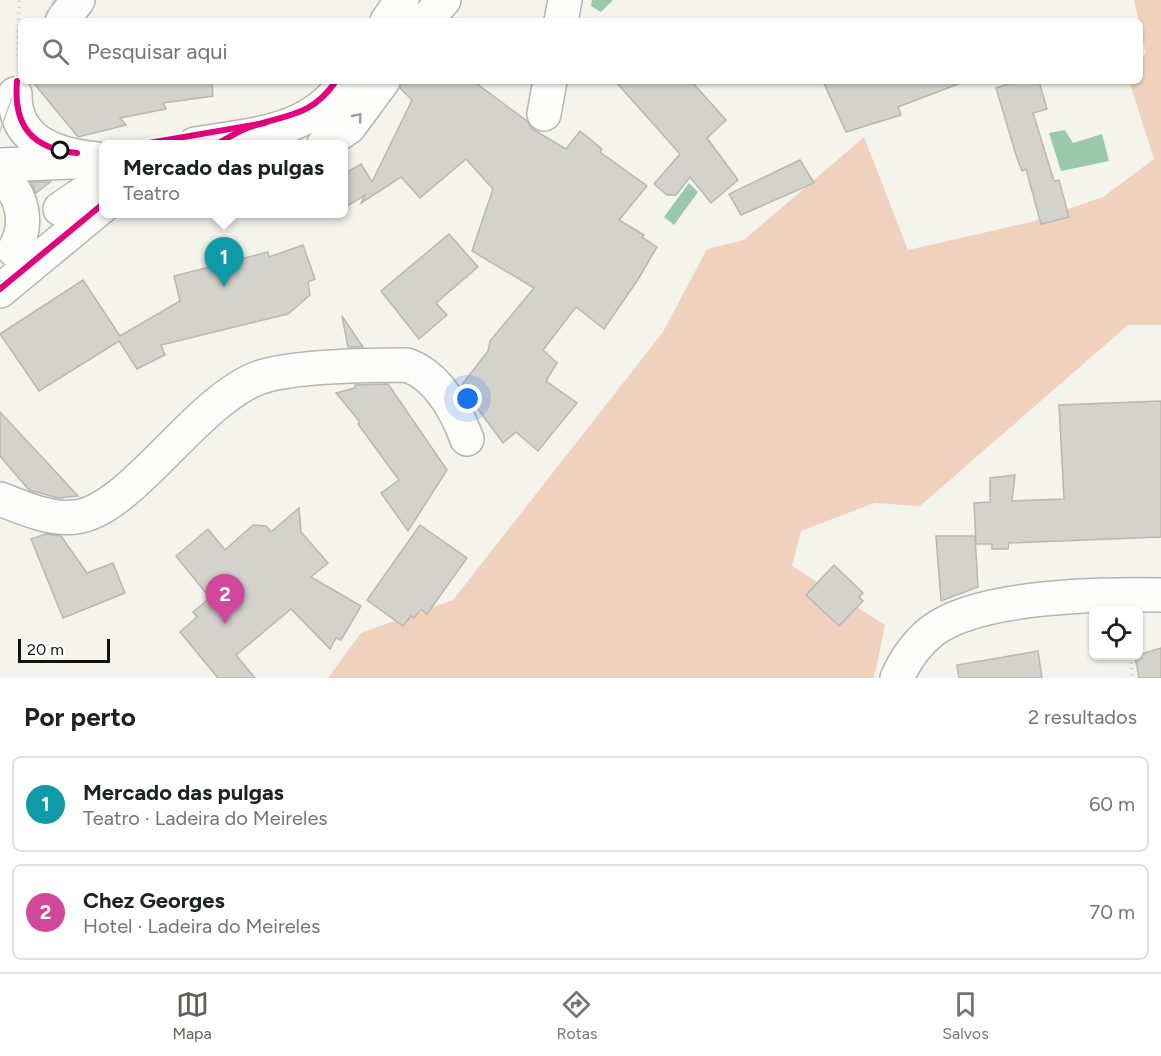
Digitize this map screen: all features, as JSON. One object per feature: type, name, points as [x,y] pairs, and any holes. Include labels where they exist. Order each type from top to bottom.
[{"type":"street","points":[[64,18],[78,0]]},
{"type":"street","points":[[389,18],[402,0]]},
{"type":"street","points":[[428,18],[444,0]]},
{"type":"street","points":[[562,18],[565,0]]},
{"type":"street","points":[[0,135],[18,76]]},
{"type":"street","points":[[18,76],[15,109],[22,126],[37,142],[53,151],[99,164]]},
{"type":"street","points":[[215,140],[299,123],[323,109],[344,84]]},
{"type":"street","points":[[330,140],[359,117],[381,84]]},
{"type":"street","points":[[544,114],[549,84]]},
{"type":"street","points":[[0,165],[99,165]]},
{"type":"street","points":[[7,256],[69,202],[99,168]]},
{"type":"street","points":[[0,177],[12,186],[22,210],[23,231],[7,256]]},
{"type":"street","points":[[0,291],[99,209]]},
{"type":"street","points":[[0,500],[53,516],[76,517],[95,510],[120,496],[197,420],[226,396],[258,378],[309,369],[407,365],[419,369],[457,411],[467,440]]},
{"type":"street","points":[[897,678],[906,658],[933,630],[968,614],[994,606],[1060,598],[1126,594],[1161,596]]},
{"type":"path","points":[[19,0],[19,18]]},
{"type":"path","points":[[1131,660],[1132,678]]},
{"type":"shaded area","points":[[592,0],[613,0],[601,12],[591,6]]},
{"type":"shaded area","points":[[1134,0],[1161,0],[1161,325],[1128,325],[920,506],[874,503],[801,531],[792,566],[885,625],[874,678],[328,678],[361,633],[453,600],[663,332],[707,249],[744,240],[864,137],[908,250],[1031,222],[1103,197],[1154,159],[1130,84],[1143,84],[1143,56],[1146,53],[1143,40],[1143,18],[1138,18]]},
{"type":"shaded area","points":[[1065,130],[1073,143],[1102,134],[1109,161],[1061,171],[1049,133]]},
{"type":"shaded area","points":[[689,183],[698,192],[674,225],[664,217]]},
{"type":"building","points":[[34,84],[212,84],[213,96],[163,103],[166,109],[120,118],[126,125],[78,137]]},
{"type":"building","points":[[401,84],[477,84],[527,121],[532,129],[566,149],[580,131],[602,149],[600,152],[647,186],[619,220],[644,235],[642,237],[657,247],[637,281],[604,329],[576,307],[543,350],[557,363],[546,381],[577,403],[538,451],[516,432],[503,443],[461,386],[488,351],[490,341],[534,288],[472,251],[493,189],[466,159],[420,198],[401,177],[361,203],[365,195],[348,206],[348,172],[361,164],[372,182],[412,100],[400,88]]},
{"type":"building","points":[[618,84],[694,84],[726,120],[707,138],[738,180],[711,203],[690,177],[676,195],[667,195],[654,184],[680,154]]},
{"type":"building","points":[[824,84],[958,84],[898,107],[901,115],[846,132]]},
{"type":"building","points":[[1008,84],[1040,84],[1047,109],[1033,113],[1054,181],[1059,180],[1069,217],[1041,224],[1026,169],[1022,171],[1017,158],[996,88]]},
{"type":"building","points":[[800,160],[814,183],[741,215],[729,194]]},
{"type":"building","points":[[31,182],[50,182],[36,193]]},
{"type":"building","points":[[449,234],[478,267],[436,303],[447,315],[419,339],[381,291]]},
{"type":"building","points":[[303,245],[315,279],[308,282],[310,295],[288,314],[161,345],[165,355],[137,369],[119,341],[39,391],[0,334],[83,280],[120,336],[180,301],[174,276],[268,252],[269,257]]},
{"type":"building","points":[[342,316],[363,347],[348,347]]},
{"type":"building","points":[[388,384],[447,470],[408,531],[381,493],[399,480],[358,424],[360,422],[336,393],[355,388],[355,385]]},
{"type":"building","points":[[1161,401],[1161,537],[1009,543],[1008,549],[992,549],[992,544],[976,544],[974,503],[990,502],[990,478],[1015,475],[1012,501],[1064,499],[1059,405]]},
{"type":"building","points":[[0,412],[78,496],[58,498],[29,490],[0,456]]},
{"type":"building","points":[[299,508],[301,532],[328,563],[311,577],[361,606],[341,640],[336,638],[330,649],[291,609],[236,655],[255,678],[218,678],[180,632],[197,617],[193,612],[210,598],[176,556],[208,529],[225,550],[253,525],[266,526],[271,532]]},
{"type":"building","points":[[420,525],[467,558],[427,614],[421,609],[403,626],[367,600]]},
{"type":"building","points":[[46,534],[61,536],[87,573],[113,563],[125,593],[63,618],[31,539]]},
{"type":"building","points":[[936,536],[975,536],[978,587],[941,601]]},
{"type":"building","points":[[834,565],[863,593],[859,597],[863,601],[839,626],[806,595]]},
{"type":"building","points":[[1161,648],[1161,678],[1139,678],[1136,660],[1143,660],[1143,654]]},
{"type":"building","points":[[1038,651],[1042,678],[959,678],[957,665]]},
{"type":"tram line","points":[[45,18],[54,0]]},
{"type":"tram line","points":[[0,131],[18,80]]},
{"type":"tram line","points":[[17,81],[18,111],[22,123],[29,132],[48,146],[61,151],[77,153]]},
{"type":"transit line","points":[[17,81],[18,111],[22,123],[29,132],[48,146],[61,151],[77,153]]},
{"type":"transit line","points":[[224,140],[246,129],[308,108],[327,93],[334,84]]},
{"type":"transit line","points":[[166,140],[265,123]]},
{"type":"transit line","points":[[0,289],[99,207]]},
{"type":"place","name":"Mercado das pulgas","points":[[224,287]]},
{"type":"place","name":"Chez Georges","points":[[225,624]]}]
